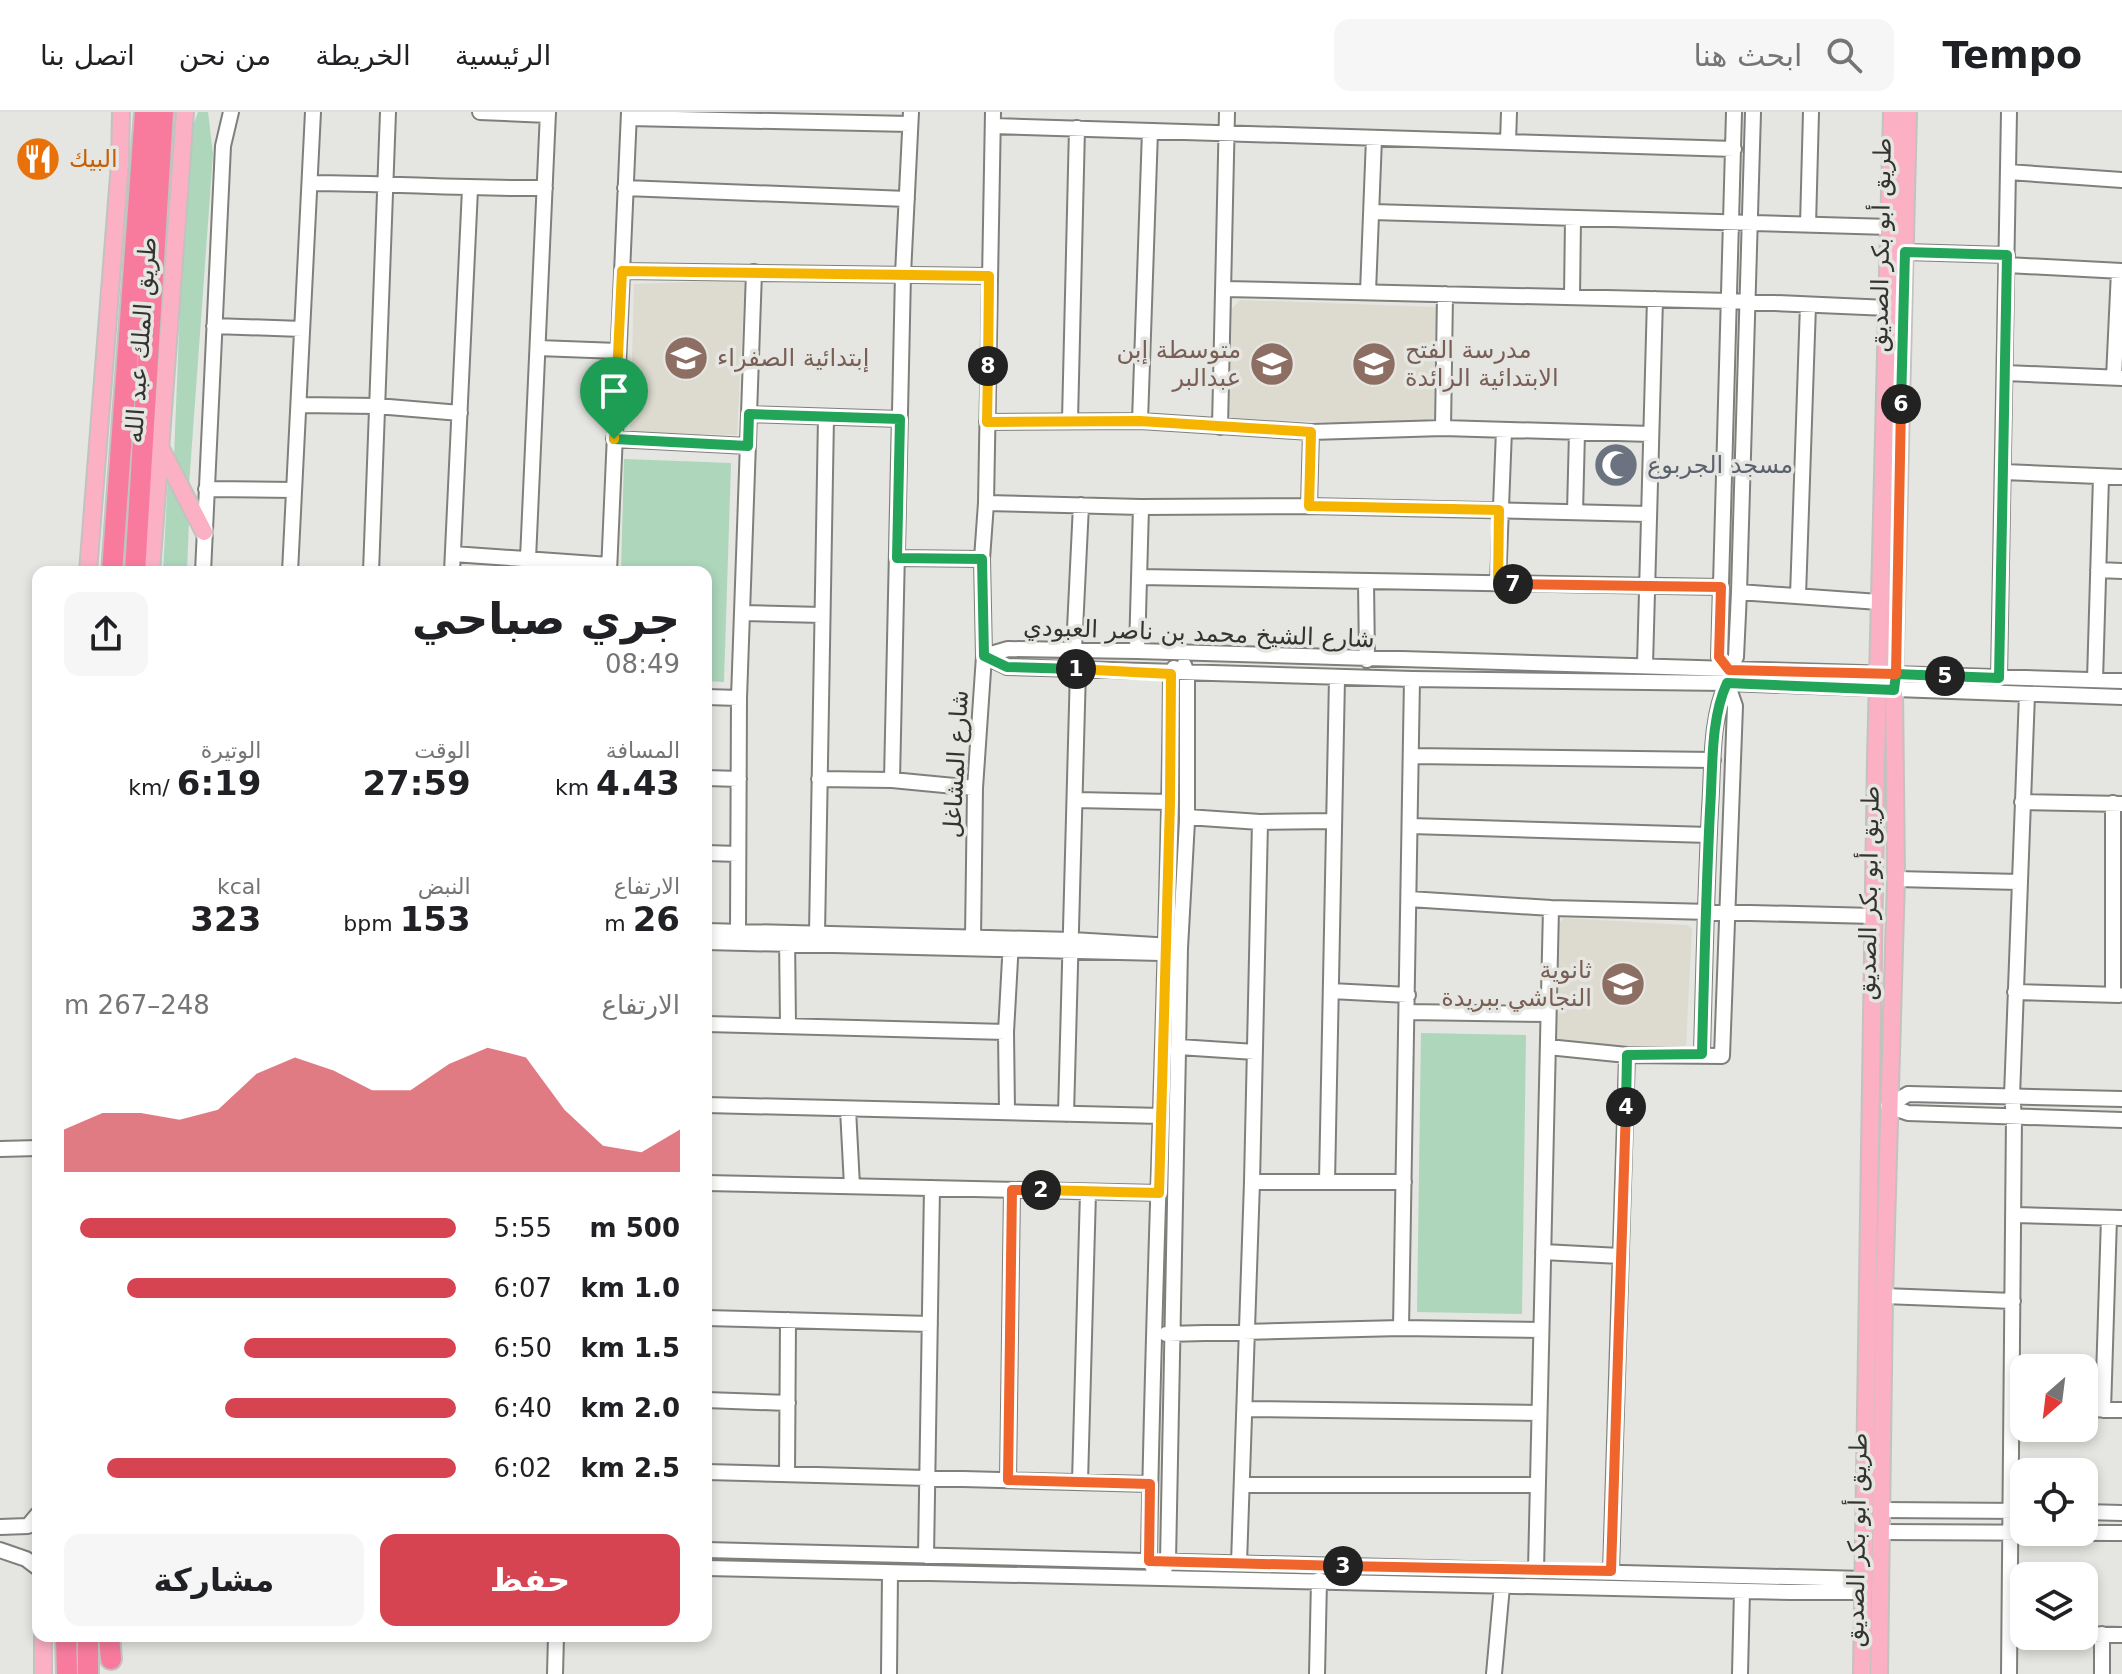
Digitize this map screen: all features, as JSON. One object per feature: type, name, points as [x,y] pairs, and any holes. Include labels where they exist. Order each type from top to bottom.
[{"type":"highway","name":"طريق الملك عبد الله","points":[[112,566],[145,112]]},
{"type":"highway","name":"طريق الملك عبد الله","points":[[135,566],[163,112]]},
{"type":"highway","points":[[66,1642],[67,1674]]},
{"type":"highway","points":[[88,1642],[88,1674]]},
{"type":"highway","points":[[110,1642],[111,1667]]},
{"type":"main road","name":"طريق الملك عبد الله","points":[[88,566],[120,163],[121,112]]},
{"type":"main road","points":[[120,163],[128,112]]},
{"type":"main road","points":[[178,112],[180,160]]},
{"type":"main road","name":"طريق الملك عبد الله","points":[[151,566],[185,112]]},
{"type":"main road","points":[[180,160],[192,112]]},
{"type":"main road","name":"طريق أبو بكر الصديق","points":[[1879,1674],[1869,1586],[1881,1532],[1888,1106],[1896,879],[1887,682],[1879,602],[1892,112]]},
{"type":"main road","name":"طريق أبو بكر الصديق","points":[[1862,1674],[1869,1586],[1874,916],[1887,682],[1908,112]]},
{"type":"main road","points":[[159,445],[204,532]]},
{"type":"main road","points":[[43,1642],[43,1674]]},
{"type":"street","points":[[113,112],[120,163]]},
{"type":"street","points":[[203,566],[223,146],[231,112]]},
{"type":"street","points":[[290,566],[313,112]]},
{"type":"street","points":[[371,566],[388,112]]},
{"type":"street","points":[[480,112],[548,113],[528,559]]},
{"type":"street","points":[[1220,427],[1227,112]]},
{"type":"street","points":[[1508,142],[1509,112]]},
{"type":"street","points":[[1548,1047],[1627,1055],[1722,1056],[1735,706],[1719,657],[1734,112]]},
{"type":"street","points":[[1702,1054],[1713,760],[1720,699],[1736,657],[1753,112]]},
{"type":"street","points":[[1808,225],[1811,112]]},
{"type":"street","points":[[1999,678],[2009,112]]},
{"type":"street","points":[[609,566],[629,115],[910,118],[903,274],[892,780]]},
{"type":"street","points":[[993,119],[1077,128],[1150,131],[1734,149]]},
{"type":"street","name":"شارع المشاغل","points":[[973,938],[975,788],[984,656],[982,559],[986,503],[993,119]]},
{"type":"street","points":[[1070,420],[1077,128]]},
{"type":"street","points":[[1140,421],[1150,131]]},
{"type":"street","points":[[1368,292],[1374,138]]},
{"type":"street","points":[[2008,172],[2122,180]]},
{"type":"street","points":[[310,183],[385,183],[470,189],[545,188]]},
{"type":"street","points":[[625,188],[907,199]]},
{"type":"street","points":[[452,566],[470,189]]},
{"type":"street","points":[[1372,212],[1890,227]]},
{"type":"street","points":[[1572,297],[1573,218]]},
{"type":"street","points":[[1905,252],[2120,271],[2118,378],[2006,373]]},
{"type":"street","points":[[622,271],[989,276]]},
{"type":"street","points":[[738,932],[739,698],[754,272]]},
{"type":"street","points":[[1225,289],[1730,301],[1888,308]]},
{"type":"street","points":[[1443,428],[1445,294]]},
{"type":"street","points":[[1645,665],[1655,299]]},
{"type":"street","points":[[1798,596],[1808,305]]},
{"type":"street","points":[[214,326],[302,329]]},
{"type":"street","points":[[538,348],[618,351]]},
{"type":"street","points":[[299,405],[377,406],[460,413]]},
{"type":"street","points":[[749,414],[900,419]]},
{"type":"street","points":[[817,934],[826,417]]},
{"type":"street","points":[[987,422],[1140,421],[1311,432],[1443,428],[1651,434]]},
{"type":"street","points":[[1498,584],[1504,430]]},
{"type":"street","points":[[1309,506],[1311,432]]},
{"type":"street","points":[[1575,512],[1577,432]]},
{"type":"street","points":[[614,439],[748,446]]},
{"type":"street","points":[[2004,472],[2122,477]]},
{"type":"street","points":[[2095,680],[2101,477]]},
{"type":"street","points":[[206,489],[294,490]]},
{"type":"street","points":[[986,503],[1648,514]]},
{"type":"street","points":[[1074,650],[1081,505]]},
{"type":"street","points":[[1137,651],[1141,507]]},
{"type":"street","points":[[453,554],[591,566]]},
{"type":"street","points":[[897,558],[982,559]]},
{"type":"street","points":[[2098,570],[2122,571]]},
{"type":"street","points":[[1139,577],[1721,587]]},
{"type":"street","points":[[1366,581],[1367,660]]},
{"type":"street","points":[[1739,592],[1879,602]]},
{"type":"street","points":[[742,613],[822,615]]},
{"type":"street","name":"شارع الشيخ محمد بن ناصر العبودي","points":[[984,656],[1008,649],[1645,665],[1728,677]]},
{"type":"street","points":[[1160,1579],[1168,1561],[1180,948],[1187,817],[1187,673],[1180,653]]},
{"type":"street","points":[[1160,1579],[1149,1561],[1150,1484],[1162,1116],[1171,674],[1180,653]]},
{"type":"street","name":"شارع الشيخ محمد بن ناصر العبودي","points":[[984,656],[1007,667],[1171,674],[1412,679],[1728,677],[1887,682],[2027,694],[2122,697]]},
{"type":"street","points":[[1066,1114],[1078,669]]},
{"type":"street","points":[[1327,1182],[1337,678]]},
{"type":"street","name":"شارع الشيخ محمد بن ناصر العبودي","points":[[1887,682],[1999,678],[2122,681]]},
{"type":"street","points":[[1401,1328],[1412,679]]},
{"type":"street","points":[[2015,1354],[2012,1096],[2027,694]]},
{"type":"street","points":[[712,697],[739,698]]},
{"type":"street","points":[[1412,756],[1713,760]]},
{"type":"street","points":[[712,778],[739,779]]},
{"type":"street","points":[[819,779],[892,780],[975,788]]},
{"type":"street","points":[[1076,800],[1170,802]]},
{"type":"street","points":[[2015,992],[2118,995],[2118,804],[2022,802]]},
{"type":"street","points":[[1187,817],[1260,822],[1334,821]]},
{"type":"street","points":[[1239,1563],[1246,1409],[1260,822]]},
{"type":"street","points":[[1411,826],[1709,835]]},
{"type":"street","points":[[712,853],[738,854]]},
{"type":"street","points":[[1896,879],[2019,882]]},
{"type":"street","points":[[1409,899],[1551,908],[1874,916]]},
{"type":"street","points":[[1536,1570],[1551,908]]},
{"type":"street","points":[[712,931],[787,939],[817,934],[973,938],[1010,944]]},
{"type":"street","points":[[712,942],[787,939],[1180,948]]},
{"type":"street","points":[[787,939],[788,1026]]},
{"type":"street","points":[[1007,1112],[1006,1032],[1010,944]]},
{"type":"street","points":[[1331,991],[1408,995]]},
{"type":"street","points":[[1407,1012],[1548,1014]]},
{"type":"street","points":[[712,1024],[1006,1032]]},
{"type":"street","points":[[1179,1047],[1255,1052]]},
{"type":"street","points":[[1611,1571],[1627,1055]]},
{"type":"street","points":[[1888,1106],[1908,1094],[2122,1099]]},
{"type":"street","points":[[712,1105],[1162,1116]]},
{"type":"street","points":[[1888,1106],[1908,1113],[2122,1120]]},
{"type":"street","points":[[848,1109],[852,1186]]},
{"type":"street","points":[[0,1149],[32,1148]]},
{"type":"street","points":[[1252,1182],[1404,1182]]},
{"type":"street","points":[[712,1183],[1159,1193]]},
{"type":"street","points":[[926,1556],[932,1188]]},
{"type":"street","points":[[1008,1480],[1012,1190]]},
{"type":"street","points":[[1080,1482],[1088,1192]]},
{"type":"street","points":[[2013,1215],[2116,1218],[2106,1315],[2103,1410]]},
{"type":"street","points":[[1543,1252],[1620,1256]]},
{"type":"street","points":[[1884,1296],[2013,1301]]},
{"type":"street","points":[[2106,1315],[2122,1315]]},
{"type":"street","points":[[712,1318],[930,1324]]},
{"type":"street","points":[[787,1474],[788,1320]]},
{"type":"street","points":[[1154,1335],[1401,1328],[1541,1330]]},
{"type":"street","points":[[712,1400],[788,1403]]},
{"type":"street","points":[[1246,1409],[1539,1413]]},
{"type":"street","points":[[2098,1410],[2122,1410]]},
{"type":"street","points":[[712,1472],[1150,1484]]},
{"type":"street","points":[[1243,1485],[1538,1485]]},
{"type":"street","points":[[1881,1510],[2010,1511]]},
{"type":"street","points":[[2098,1512],[2122,1513]]},
{"type":"street","points":[[0,1527],[28,1526],[32,1521]]},
{"type":"street","points":[[1881,1532],[2010,1532]]},
{"type":"street","points":[[2098,1533],[2122,1533]]},
{"type":"street","points":[[0,1550],[32,1564]]},
{"type":"street","points":[[712,1550],[1611,1571],[1869,1586]]},
{"type":"street","points":[[712,1568],[1742,1591],[1869,1586]]},
{"type":"street","points":[[889,1674],[890,1573]]},
{"type":"street","points":[[1317,1674],[1319,1580]]},
{"type":"street","points":[[1494,1674],[1502,1586]]},
{"type":"street","points":[[1740,1674],[1742,1591]]},
{"type":"street","points":[[2098,1634],[2122,1635]]},
{"type":"street","points":[[2102,1634],[2102,1674]]},
{"type":"street","points":[[555,1674],[556,1642]]},
{"type":"street","points":[[2009,1674],[2014,1650]]},
{"type":"shaded area","name":"إبتدائية الصفراء","points":[[745,280],[737,435],[630,432],[634,284]]},
{"type":"shaded area","points":[[1240,300],[1436,307],[1434,425],[1229,419],[1231,310]]},
{"type":"shaded area","name":"ثانوية النجاشي ببريدة","points":[[1564,918],[1688,925],[1692,929],[1686,1045],[1679,1048],[1560,1044],[1555,1039],[1558,924]]},
{"type":"green space","points":[[198,112],[208,112],[213,154],[189,485],[174,456],[185,185],[191,132]]},
{"type":"green space","points":[[624,459],[731,463],[724,682],[712,681],[712,566],[621,566]]},
{"type":"green space","points":[[168,475],[189,520],[187,566],[163,566]]},
{"type":"green space","points":[[1421,1033],[1526,1035],[1522,1314],[1417,1312]]},
{"type":"place","name":"البيك","points":[[38,159]]},
{"type":"place","name":"إبتدائية الصفراء","points":[[686,358]]},
{"type":"place","name":"متوسطة إبن عبدالبر","points":[[1272,364]]},
{"type":"place","name":"مدرسة الفتح الابتدائية الرائدة","points":[[1374,364]]},
{"type":"place","name":"مسجد الجربوع","points":[[1616,465]]},
{"type":"place","name":"ثانوية النجاشي ببريدة","points":[[1623,984]]},
{"type":"route","points":[[614,439],[622,271],[989,276],[987,422],[1140,421],[1311,432],[1309,506],[1499,510],[1498,584],[1721,587],[1719,657],[1729,670],[1896,674],[1905,252],[2007,255],[1999,678],[1896,674],[1894,690],[1727,683],[1720,699],[1713,760],[1705,911],[1702,1054],[1627,1055],[1611,1571],[1149,1561],[1150,1484],[1008,1480],[1012,1190],[1159,1193],[1171,674],[1007,667],[984,656],[982,559],[897,558],[900,419],[749,414],[748,446],[614,439]]}]
